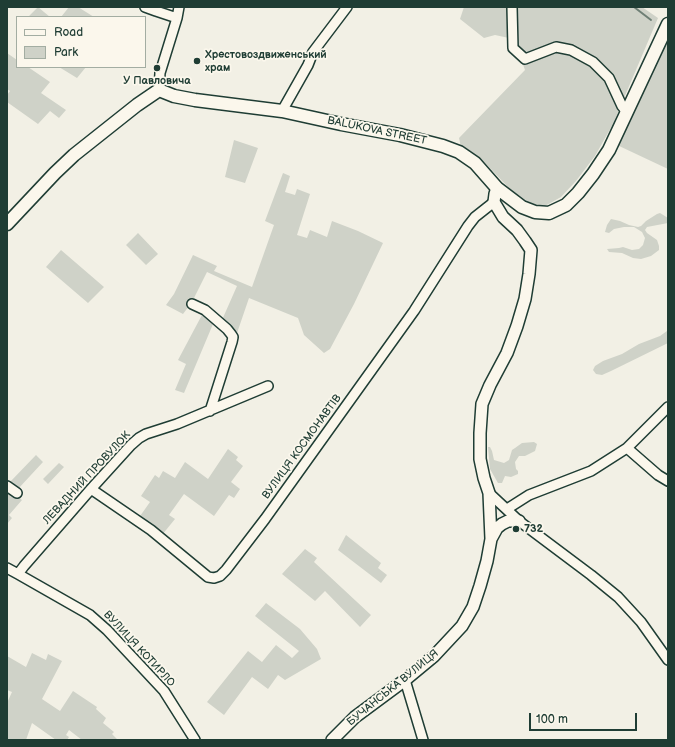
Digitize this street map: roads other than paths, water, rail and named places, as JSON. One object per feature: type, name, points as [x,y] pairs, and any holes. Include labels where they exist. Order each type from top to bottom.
[{"type":"main road","name":"BALUKOVA STREET","points":[[159,90],[174,96],[195,100],[282,111],[400,135],[443,146],[459,152],[475,163],[497,188],[522,207],[535,212],[549,213],[566,205],[578,193],[609,150],[668,24]]},
{"type":"main road","points":[[7,224],[74,155],[137,105],[159,90]]},
{"type":"street","points":[[145,7],[177,18]]},
{"type":"street","points":[[159,90],[160,73],[179,7]]},
{"type":"street","points":[[282,111],[308,65],[313,52],[346,7]]},
{"type":"street","points":[[512,7],[514,48],[525,59],[556,47],[571,50],[593,62],[609,78],[622,106],[628,112]]},
{"type":"street","points":[[494,202],[494,194],[497,188]]},
{"type":"street","name":"ВУЛИЦЯ КОСМОНАВТІВ","points":[[91,489],[151,530],[208,577],[214,578],[220,576],[265,519],[414,311],[468,226],[475,217],[494,202]]},
{"type":"street","name":"БУЧАНСЬКА ВУЛИЦЯ","points":[[332,740],[355,717],[405,680],[434,656],[462,626],[473,606],[480,586],[491,539],[490,493],[484,478],[480,458],[482,404],[507,353],[517,326],[525,299],[529,274],[530,250],[517,230],[503,217],[494,202]]},
{"type":"street","points":[[192,304],[205,310],[227,329],[233,337],[210,411]]},
{"type":"street","name":"ЛЕВАДНИЙ ПРОВУЛОК","points":[[18,574],[91,489],[139,438],[146,434],[210,411],[268,386]]},
{"type":"street","points":[[507,509],[529,495],[591,471],[627,448],[668,406]]},
{"type":"street","points":[[627,448],[658,475],[668,481]]},
{"type":"street","points":[[7,486],[17,493]]},
{"type":"street","points":[[490,493],[519,522],[591,575],[618,597],[641,622],[668,660]]},
{"type":"street","points":[[491,539],[497,528],[502,524],[508,521],[519,522]]},
{"type":"street","name":"ВУЛИЦЯ КОТИРЛО","points":[[7,568],[90,615],[107,630],[164,691],[195,740]]},
{"type":"street","points":[[405,680],[423,740]]},
{"type":"waterway","points":[[634,7],[651,20]]},
{"type":"place","name":"Хрестовоздвиженський храм","points":[[197,61]]},
{"type":"place","name":"У Павловича","points":[[157,68]]},
{"type":"place","name":"732","points":[[516,529]]}]
